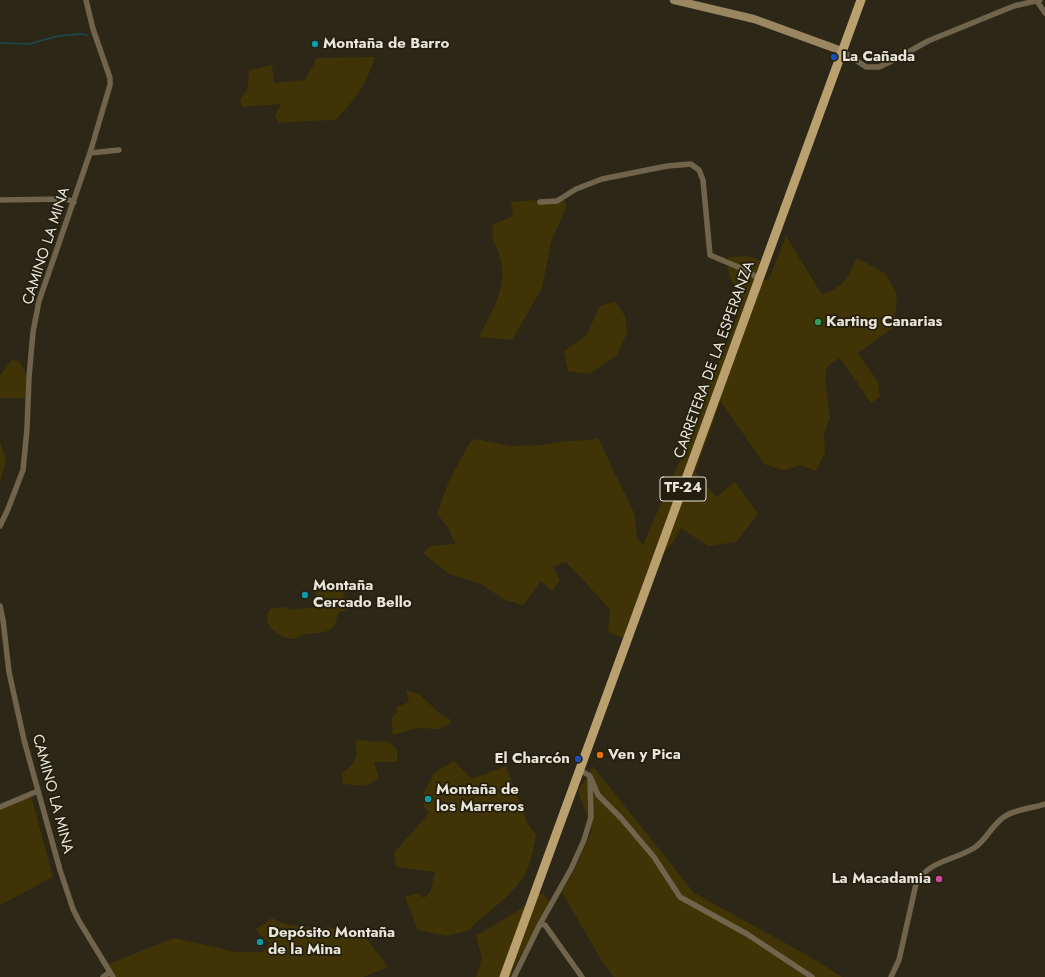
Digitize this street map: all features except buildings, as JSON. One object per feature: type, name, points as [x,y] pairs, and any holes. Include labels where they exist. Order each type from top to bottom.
[{"type":"main road","points":[[674,0],[754,19],[842,51]]},
{"type":"main road","name":"CARRETERA DE LA ESPERANZA","points":[[504,977],[861,0]]},
{"type":"street","name":"CAMINO LA MINA","points":[[0,526],[23,470],[33,332],[39,301],[90,154],[110,85],[110,78],[93,29],[86,0]]},
{"type":"street","points":[[1037,0],[1045,13]]},
{"type":"street","points":[[842,51],[866,67],[879,67],[928,41],[1014,6],[1040,0]]},
{"type":"street","points":[[90,154],[119,150]]},
{"type":"street","points":[[540,202],[557,201],[576,189],[602,179],[667,166],[691,164],[699,170],[703,180],[710,255],[750,272],[759,280]]},
{"type":"street","points":[[0,200],[66,199],[74,202]]},
{"type":"street","name":"CAMINO LA MINA","points":[[0,606],[3,619],[9,672],[24,740],[60,870],[73,909],[112,974]]},
{"type":"street","points":[[580,770],[590,776],[598,795],[622,818],[654,857],[680,897],[748,934],[812,977]]},
{"type":"street","points":[[514,977],[540,924],[571,868],[588,830],[591,817],[590,776]]},
{"type":"street","points":[[0,807],[38,791]]},
{"type":"street","points":[[891,977],[899,960],[916,884],[921,876],[932,866],[975,847],[1004,816],[1045,804]]},
{"type":"street","points":[[540,924],[545,925],[582,977]]},
{"type":"street","points":[[103,977],[112,974]]},
{"type":"shaded area","points":[[375,57],[368,76],[359,92],[335,120],[279,123],[275,115],[281,104],[242,107],[240,100],[248,87],[249,70],[272,65],[274,83],[305,80],[317,58]]},
{"type":"shaded area","points":[[563,198],[567,206],[551,242],[542,288],[512,340],[479,337],[493,310],[502,281],[500,256],[493,240],[493,225],[513,216],[511,202]]},
{"type":"shaded area","points":[[786,236],[822,295],[841,285],[857,258],[886,274],[897,295],[894,327],[858,353],[878,382],[880,397],[871,403],[840,358],[827,366],[825,378],[830,418],[824,433],[825,452],[816,471],[801,465],[784,470],[764,464],[720,400],[695,472],[716,497],[735,482],[758,514],[736,542],[708,546],[681,528],[671,545],[651,565],[623,638],[608,632],[610,609],[566,562],[553,567],[560,580],[552,591],[541,581],[523,605],[505,600],[481,584],[449,574],[423,553],[431,546],[455,544],[448,527],[437,514],[449,481],[470,442],[477,439],[510,446],[542,445],[598,438],[635,515],[637,539],[643,545],[682,456],[686,437],[728,341],[743,299],[729,275],[728,257],[747,256],[761,261],[762,280],[769,280]]},
{"type":"shaded area","points":[[615,301],[625,316],[627,333],[617,355],[589,374],[568,371],[564,351],[586,336],[600,306]]},
{"type":"shaded area","points":[[12,360],[19,361],[26,374],[25,398],[0,398],[0,375]]},
{"type":"shaded area","points":[[0,441],[6,460],[0,482]]},
{"type":"shaded area","points":[[318,584],[340,585],[345,598],[348,600],[345,610],[338,613],[334,626],[330,630],[320,633],[304,634],[296,639],[292,639],[281,636],[272,629],[267,621],[267,616],[270,609],[285,607],[290,610],[317,607],[321,605],[322,603],[316,595]]},
{"type":"shaded area","points":[[406,690],[419,694],[439,713],[451,720],[449,724],[438,729],[419,728],[391,735],[393,729],[391,719],[398,712],[395,708],[409,702]]},
{"type":"shaded area","points":[[362,740],[374,742],[387,741],[397,749],[397,762],[374,762],[379,778],[366,786],[343,784],[342,774],[355,760],[355,741]]},
{"type":"shaded area","points":[[454,761],[472,779],[506,766],[527,823],[536,835],[528,869],[517,886],[499,904],[473,925],[470,930],[446,936],[418,930],[405,897],[418,893],[422,897],[426,897],[431,890],[435,872],[396,867],[394,853],[429,813],[424,806],[424,793],[434,773]]},
{"type":"shaded area","points":[[593,766],[694,893],[807,955],[842,977],[614,977],[603,963],[562,892],[575,869],[592,830],[578,791]]},
{"type":"shaded area","points":[[31,796],[53,877],[0,905],[0,809]]},
{"type":"shaded area","points":[[539,894],[544,894],[551,905],[517,961],[510,977],[476,977],[482,958],[476,936],[516,912]]},
{"type":"shaded area","points":[[272,918],[281,923],[304,927],[344,929],[366,938],[388,967],[363,977],[116,977],[109,964],[174,938],[236,952],[263,952],[270,943],[258,933],[256,929]]},
{"type":"waterway","points":[[0,43],[29,44],[58,36],[79,34],[87,35]]},
{"type":"place","name":"Montaña de Barro","points":[[315,44]]},
{"type":"place","name":"La Cañada","points":[[834,57]]},
{"type":"place","name":"Karting Canarias","points":[[818,322]]},
{"type":"place","name":"Montaña Cercado Bello","points":[[305,595]]},
{"type":"place","name":"Ven y Pica","points":[[600,755]]},
{"type":"place","name":"El Charcón","points":[[578,759]]},
{"type":"place","name":"Montaña de los Marreros","points":[[428,799]]},
{"type":"place","name":"La Macadamia","points":[[939,879]]},
{"type":"place","name":"Depósito Montaña de la Mina","points":[[260,942]]}]
